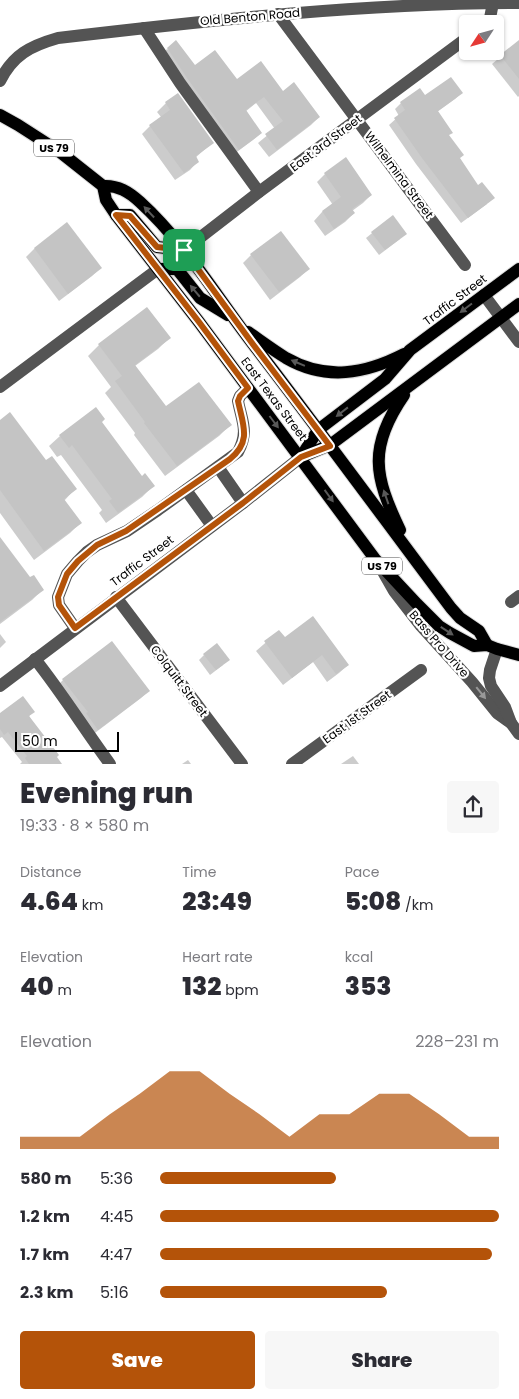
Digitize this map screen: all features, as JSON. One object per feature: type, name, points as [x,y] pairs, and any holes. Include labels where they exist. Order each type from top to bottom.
[{"type":"main road","name":"East Texas Street","points":[[0,116],[18,125],[60,152],[103,186],[106,200],[116,215],[301,457],[375,559],[399,586],[439,626],[474,646],[492,647],[519,655]]},
{"type":"main road","name":"East Texas Street","points":[[103,186],[113,185],[129,193],[184,250],[451,608],[460,618],[479,631],[492,647]]},
{"type":"main road","points":[[116,215],[130,216],[157,247],[184,250]]},
{"type":"main road","points":[[158,269],[177,269],[200,298],[286,358],[298,364],[327,372],[354,372],[385,364],[410,350]]},
{"type":"main road","name":"Traffic Street","points":[[301,457],[318,430],[385,379],[410,350],[519,269]]},
{"type":"main road","name":"Traffic Street","points":[[301,457],[330,446],[519,304]]},
{"type":"main road","points":[[410,387],[388,422],[382,438],[378,465],[380,479],[390,509],[413,557]]},
{"type":"street","points":[[490,15],[492,3]]},
{"type":"street","name":"Old Benton Road","points":[[0,81],[16,58],[29,48],[58,38],[278,14],[435,4],[519,3]]},
{"type":"street","name":"Wilhelmina Street","points":[[278,14],[465,265]]},
{"type":"street","points":[[144,28],[180,83],[259,192]]},
{"type":"street","name":"East 3rd Street","points":[[184,250],[459,43]]},
{"type":"street","points":[[0,387],[158,269]]},
{"type":"street","points":[[484,295],[519,342]]},
{"type":"street","points":[[75,628],[59,605],[58,597],[67,574],[87,552],[126,531],[238,452],[245,434],[238,401],[248,388]]},
{"type":"street","name":"Traffic Street","points":[[0,686],[301,457]]},
{"type":"street","points":[[218,467],[243,503]]},
{"type":"street","points":[[186,490],[212,526]]},
{"type":"street","name":"Bass Pro Drive","points":[[375,559],[394,590],[417,620],[497,713],[511,723]]},
{"type":"street","name":"Colquitt Street","points":[[116,597],[242,764]]},
{"type":"street","name":"Bass Pro Drive","points":[[492,647],[490,670],[492,686],[505,707],[511,723],[519,734]]},
{"type":"street","points":[[35,659],[110,764]]},
{"type":"street","name":"East 1st Street","points":[[292,764],[421,670]]},
{"type":"building","points":[[176,40],[195,65],[215,50],[237,79],[261,61],[283,91],[294,82],[320,117],[277,150],[265,134],[283,121],[264,97],[246,110],[262,133],[239,150],[167,48]]},
{"type":"building","points":[[519,40],[519,79],[504,60],[504,52]]},
{"type":"building","points":[[451,77],[463,93],[438,111],[453,133],[449,135],[464,155],[460,158],[478,185],[482,182],[495,198],[468,218],[394,118],[405,110],[400,102],[420,88],[425,95]]},
{"type":"building","points":[[178,93],[214,143],[196,156],[199,162],[184,173],[149,125],[170,110],[165,102]]},
{"type":"building","points":[[346,157],[372,195],[352,209],[355,213],[334,229],[322,211],[341,197],[324,173]]},
{"type":"building","points":[[393,215],[407,234],[385,250],[371,232]]},
{"type":"building","points":[[67,222],[102,268],[68,294],[34,248]]},
{"type":"building","points":[[281,231],[310,269],[279,292],[250,254]]},
{"type":"building","points":[[147,307],[171,338],[135,365],[166,406],[199,382],[232,425],[177,466],[115,381],[122,376],[98,344]]},
{"type":"building","points":[[96,407],[105,419],[102,422],[142,476],[145,473],[155,486],[118,513],[109,501],[112,499],[72,445],[69,448],[59,435]]},
{"type":"building","points":[[10,412],[46,460],[52,456],[77,489],[64,499],[82,523],[44,551],[0,490],[0,420]]},
{"type":"building","points":[[0,537],[30,577],[34,575],[44,590],[0,622]]},
{"type":"building","points":[[313,616],[349,665],[336,674],[322,655],[292,678],[264,641],[279,630],[285,637]]},
{"type":"building","points":[[112,641],[150,691],[98,730],[86,713],[88,712],[62,679]]},
{"type":"building","points":[[217,643],[230,660],[216,670],[203,654]]},
{"type":"building","points":[[23,696],[35,712],[29,716],[59,755],[57,757],[62,764],[29,764],[25,758],[27,756],[8,732],[4,735],[0,729],[0,713]]},
{"type":"route","points":[[116,215],[130,216],[157,247],[184,250],[330,446],[301,457],[243,503],[75,628],[59,605],[58,597],[67,574],[78,561],[97,545],[126,531],[230,459],[238,452],[245,434],[238,401],[248,388],[116,215]]}]
